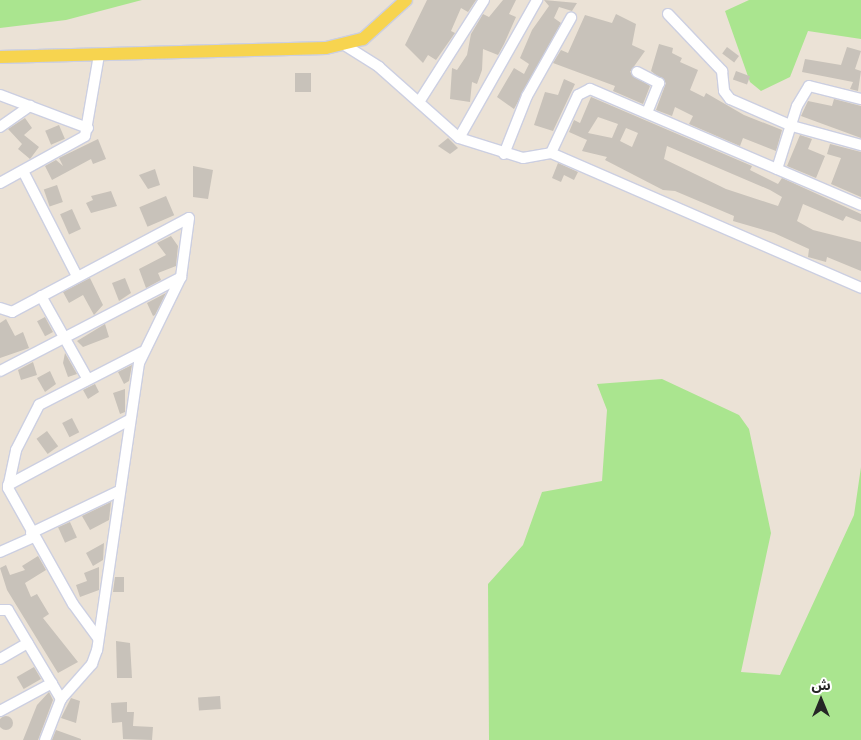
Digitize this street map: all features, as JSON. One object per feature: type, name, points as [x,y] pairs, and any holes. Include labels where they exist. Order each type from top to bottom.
[{"type":"main road","points":[[0,57],[346,46],[382,26],[406,0]]},
{"type":"street","points":[[418,102],[484,0]]},
{"type":"street","points":[[459,138],[537,0]]},
{"type":"street","points":[[668,14],[722,71],[726,95],[792,126],[861,145]]},
{"type":"street","points":[[504,154],[527,96],[571,18]]},
{"type":"street","points":[[346,46],[368,57],[459,138],[504,154],[524,158],[551,152],[861,288]]},
{"type":"street","points":[[0,183],[79,142],[88,128],[99,55]]},
{"type":"street","points":[[637,72],[660,84],[647,113]]},
{"type":"street","points":[[777,169],[797,106],[811,85],[861,99]]},
{"type":"street","points":[[551,152],[578,95],[586,90],[647,113],[861,205]]},
{"type":"street","points":[[0,95],[88,128]]},
{"type":"street","points":[[0,127],[30,106]]},
{"type":"street","points":[[23,171],[76,276]]},
{"type":"street","points":[[0,308],[12,312],[187,217],[190,233],[181,277],[169,309],[142,352],[129,420],[98,638],[92,664],[61,699],[45,740]]},
{"type":"street","points":[[0,371],[181,277]]},
{"type":"street","points":[[41,296],[87,378]]},
{"type":"street","points":[[98,638],[9,497],[8,485],[16,450],[34,410],[87,378],[142,352]]},
{"type":"street","points":[[8,485],[129,420]]},
{"type":"street","points":[[0,552],[119,491]]},
{"type":"street","points":[[0,610],[8,610],[61,699]]},
{"type":"street","points":[[0,659],[28,643]]},
{"type":"street","points":[[0,711],[52,683]]},
{"type":"green space","points":[[0,0],[142,0],[66,20],[0,28]]},
{"type":"green space","points":[[749,0],[861,0],[861,39],[808,31],[790,77],[761,91],[750,82],[725,11]]},
{"type":"green space","points":[[662,379],[739,415],[749,429],[771,533],[741,672],[780,675],[854,515],[861,467],[861,740],[489,740],[488,584],[523,545],[542,492],[602,481],[607,410],[597,384]]},
{"type":"building","points":[[427,0],[476,0],[468,12],[461,8],[451,31],[455,33],[436,60],[428,55],[423,63],[405,45]]},
{"type":"building","points":[[503,0],[516,0],[509,14],[516,17],[504,44],[498,55],[483,49],[482,70],[477,84],[472,82],[470,102],[450,99],[452,68],[457,70],[467,55],[471,34],[483,14],[489,17]]},
{"type":"building","points":[[544,0],[577,3],[572,11],[559,7],[554,18],[561,23],[514,109],[497,97],[514,68],[524,74],[529,64],[520,58],[532,30],[549,6]]},
{"type":"building","points":[[616,14],[636,24],[632,45],[645,51],[630,72],[650,86],[643,104],[613,91],[615,86],[553,63],[561,50],[568,53],[585,15],[612,23]]},
{"type":"building","points":[[659,44],[673,48],[672,53],[682,58],[680,62],[698,70],[690,90],[704,97],[706,93],[744,115],[782,130],[776,151],[743,138],[740,146],[689,124],[693,116],[675,107],[672,116],[656,110],[666,83],[651,71]]},
{"type":"building","points":[[727,47],[739,56],[734,62],[722,53]]},
{"type":"building","points":[[847,47],[861,51],[855,69],[861,71],[858,91],[850,89],[853,82],[802,72],[805,59],[841,65]]},
{"type":"building","points":[[736,71],[750,76],[747,85],[733,79]]},
{"type":"building","points":[[295,73],[311,73],[311,92],[295,92]]},
{"type":"building","points":[[564,79],[575,84],[553,131],[534,125],[545,92],[558,95]]},
{"type":"building","points":[[591,97],[752,166],[750,170],[778,184],[782,178],[861,214],[861,222],[846,216],[843,221],[803,204],[797,221],[813,230],[861,242],[861,271],[827,257],[826,262],[808,257],[809,249],[774,233],[733,221],[734,216],[675,191],[663,190],[605,160],[607,157],[582,151],[587,140],[569,132],[574,120],[580,123]],"holes":[[[598,117],[618,124],[612,138],[588,133]],[[626,128],[638,133],[632,147],[620,141]],[[667,146],[770,190],[782,197],[778,206],[726,189],[664,159]]]},
{"type":"building","points":[[834,99],[861,106],[861,138],[801,116],[808,101],[832,106]]},
{"type":"building","points":[[25,118],[32,128],[24,135],[39,147],[30,159],[18,149],[22,144],[8,129]]},
{"type":"building","points":[[59,125],[65,139],[51,145],[45,131]]},
{"type":"building","points":[[800,135],[812,139],[808,149],[825,156],[816,178],[787,166]]},
{"type":"building","points":[[448,138],[458,148],[450,154],[438,146]]},
{"type":"building","points":[[98,139],[106,159],[93,164],[91,159],[52,180],[45,166],[56,160],[63,166],[59,158]]},
{"type":"building","points":[[830,144],[861,152],[861,197],[831,184],[841,158],[827,154]]},
{"type":"building","points":[[558,163],[578,172],[574,180],[564,175],[561,182],[552,178]]},
{"type":"building","points":[[193,166],[213,170],[208,199],[193,197]]},
{"type":"building","points":[[155,169],[160,185],[148,189],[139,175]]},
{"type":"building","points":[[57,185],[63,202],[50,207],[44,190]]},
{"type":"building","points":[[111,191],[117,206],[91,213],[86,203],[93,200],[91,196]]},
{"type":"building","points":[[166,196],[174,215],[148,227],[139,207]]},
{"type":"building","points":[[72,209],[81,229],[69,234],[60,214]]},
{"type":"building","points":[[171,236],[178,246],[176,266],[158,273],[161,280],[146,288],[139,269],[166,255],[157,243]]},
{"type":"building","points":[[90,278],[103,305],[94,315],[83,295],[69,303],[63,292]]},
{"type":"building","points":[[125,278],[131,293],[119,301],[112,283]]},
{"type":"building","points":[[166,293],[155,315],[153,316],[147,303]]},
{"type":"building","points":[[45,317],[53,332],[45,336],[37,321]]},
{"type":"building","points":[[6,319],[15,336],[23,332],[29,348],[0,358],[0,323]]},
{"type":"building","points":[[105,324],[109,337],[83,347],[77,341]]},
{"type":"building","points":[[65,353],[77,374],[68,377],[63,363]]},
{"type":"building","points":[[33,362],[37,375],[21,380],[18,370]]},
{"type":"building","points":[[132,365],[129,381],[124,384],[118,372]]},
{"type":"building","points":[[50,371],[56,384],[45,392],[37,378]]},
{"type":"building","points":[[95,384],[99,392],[88,399],[83,390]]},
{"type":"building","points":[[125,389],[125,412],[120,414],[113,393]]},
{"type":"building","points":[[72,418],[79,432],[69,437],[62,423]]},
{"type":"building","points":[[47,431],[58,446],[48,454],[36,439]]},
{"type":"building","points":[[111,502],[109,520],[90,530],[82,516]]},
{"type":"building","points":[[70,522],[77,538],[65,543],[58,527]]},
{"type":"building","points":[[104,543],[103,560],[93,566],[86,553]]},
{"type":"building","points":[[38,556],[46,570],[25,583],[31,597],[37,594],[49,614],[43,618],[78,662],[58,673],[7,590],[0,568],[6,565],[10,575],[25,570],[22,566]]},
{"type":"building","points":[[99,567],[99,590],[80,597],[76,585],[87,581],[84,573]]},
{"type":"building","points":[[115,577],[124,577],[124,592],[113,592]]},
{"type":"building","points":[[116,641],[130,643],[132,678],[117,678]]},
{"type":"building","points":[[34,667],[41,679],[24,689],[17,677]]},
{"type":"building","points":[[49,692],[53,700],[38,740],[23,740],[37,705]]},
{"type":"building","points":[[220,696],[221,709],[199,711],[198,698]]},
{"type":"building","points":[[71,698],[80,701],[76,723],[61,718]]},
{"type":"building","points":[[127,702],[127,712],[134,712],[133,726],[153,727],[152,740],[123,739],[122,722],[112,723],[111,703]]},
{"type":"building","points":[[6,716],[11,718],[13,723],[11,728],[6,730],[1,728],[-1,723],[1,718]]},
{"type":"building","points":[[56,730],[81,739],[81,740],[52,740]]}]
